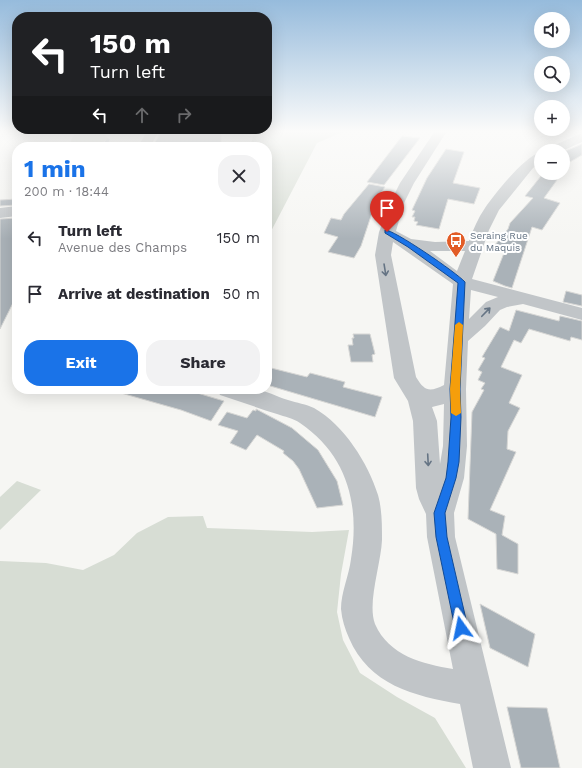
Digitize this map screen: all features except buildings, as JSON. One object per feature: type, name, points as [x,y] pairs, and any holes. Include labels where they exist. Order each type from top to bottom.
[{"type":"street","points":[[418,167],[397,203],[387,232],[383,255],[405,378],[414,392],[425,421],[429,488],[432,499],[440,513]]},
{"type":"street","points":[[492,768],[441,537],[440,513],[451,478],[453,462],[456,417],[455,389],[462,282],[492,209],[526,167]]},
{"type":"street","points":[[0,213],[12,212]]},
{"type":"street","points":[[387,232],[462,282],[582,314]]},
{"type":"street","points":[[407,244],[435,247],[476,246]]},
{"type":"street","points":[[458,339],[493,306],[502,302],[524,299]]},
{"type":"street","points":[[414,392],[421,396],[434,399],[445,396],[455,389]]},
{"type":"street","points":[[425,421],[455,389]]},
{"type":"street","points":[[243,394],[307,415],[327,429],[339,443],[350,462],[367,507],[366,558],[358,594],[357,611],[360,630],[370,648],[392,667],[423,681],[474,689]]},
{"type":"shaded area","points":[[272,167],[305,167],[272,229]]},
{"type":"shaded area","points":[[17,481],[41,490],[0,530],[0,497]]},
{"type":"shaded area","points":[[203,516],[207,528],[312,532],[349,530],[341,574],[337,612],[343,640],[360,673],[397,697],[435,718],[466,768],[0,768],[0,561],[46,563],[83,570],[114,555],[137,533],[168,517]]},
{"type":"slow traffic","points":[[456,413],[455,389],[459,325]]},
{"type":"place","name":"Seraing Rue du Maquis","points":[[456,258]]},
{"type":"route","points":[[387,232],[462,282],[455,389],[455,446],[451,478],[440,513],[441,537],[461,628]]}]
